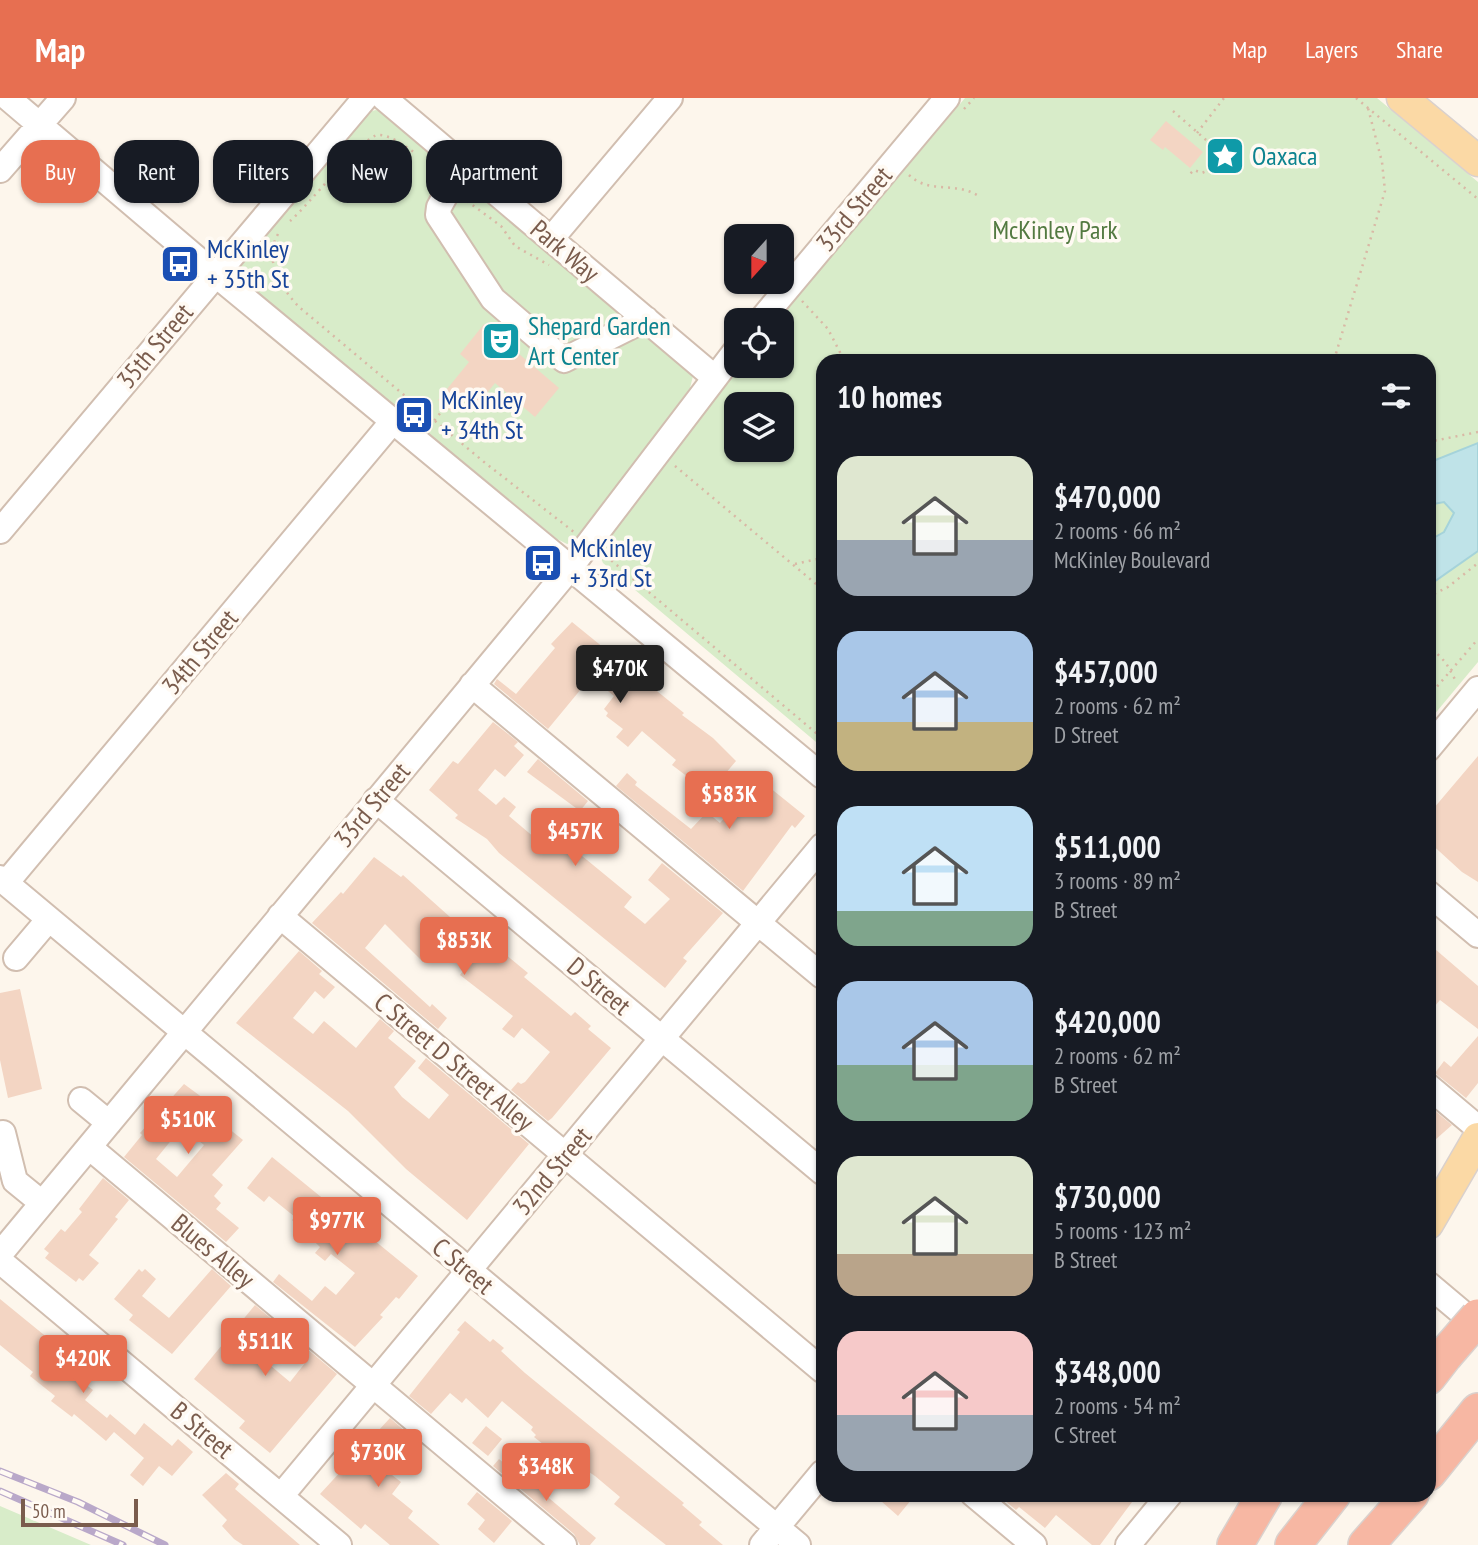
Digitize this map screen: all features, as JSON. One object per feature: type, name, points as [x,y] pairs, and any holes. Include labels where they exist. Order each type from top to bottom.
[{"type":"highway","points":[[1437,1366],[1478,1317]]},
{"type":"highway","points":[[1436,1463],[1478,1411]]},
{"type":"highway","points":[[1235,1545],[1260,1502]]},
{"type":"highway","points":[[1293,1545],[1327,1502]]},
{"type":"highway","points":[[1366,1545],[1403,1502]]},
{"type":"main road","points":[[1402,98],[1478,161]]},
{"type":"main road","points":[[1436,1210],[1478,1137]]},
{"type":"street","points":[[8,98],[215,274],[570,568],[586,578],[816,771]]},
{"type":"street","points":[[0,170],[38,123],[63,98]]},
{"type":"street","name":"35th Street","points":[[0,531],[365,98]]},
{"type":"street","name":"Park Way","points":[[384,98],[426,142]]},
{"type":"street","points":[[551,239],[670,98]]},
{"type":"street","name":"33rd Street","points":[[771,308],[947,98]]},
{"type":"street","points":[[442,203],[438,212],[448,233],[493,299],[564,360],[646,319]]},
{"type":"street","name":"Park Way","points":[[499,203],[551,239],[714,377]]},
{"type":"street","name":"33rd Street","points":[[0,1254],[570,568],[724,365]]},
{"type":"street","name":"34th Street","points":[[3,880],[393,421]]},
{"type":"street","points":[[472,685],[816,971]]},
{"type":"street","points":[[1436,736],[1468,686]]},
{"type":"street","name":"D Street","points":[[376,800],[816,1167]]},
{"type":"street","name":"32nd Street","points":[[281,1496],[816,853]]},
{"type":"street","name":"C Street","points":[[3,880],[469,1270],[769,1536],[798,1545]]},
{"type":"street","points":[[1436,899],[1477,931]]},
{"type":"street","name":"C Street D Street Alley","points":[[280,916],[816,1365]]},
{"type":"street","points":[[16,958],[48,919]]},
{"type":"street","points":[[1436,1093],[1478,1128]]},
{"type":"street","points":[[81,1100],[108,1123]]},
{"type":"street","points":[[3,1133],[15,1181],[42,1203]]},
{"type":"street","points":[[1436,1185],[1478,1137]]},
{"type":"street","name":"Blues Alley","points":[[89,1147],[249,1288],[564,1545]]},
{"type":"street","name":"B Street","points":[[0,1261],[167,1387],[281,1496],[339,1545]]},
{"type":"street","points":[[1436,1291],[1478,1326]]},
{"type":"street","points":[[769,1536],[816,1480]]},
{"type":"street","points":[[983,1502],[1034,1545]]},
{"type":"street","points":[[1128,1545],[1163,1502]]},
{"type":"path","points":[[1197,133],[1224,98]]},
{"type":"path","points":[[1356,98],[1478,199]]},
{"type":"path","points":[[1336,354],[1385,191],[1382,162],[1368,108]]},
{"type":"path","points":[[1173,111],[1222,154],[1211,169],[1202,173],[1194,170],[1189,175]]},
{"type":"path","points":[[285,224],[308,206],[372,136],[389,137],[424,158]]},
{"type":"path","points":[[904,171],[925,185],[960,187],[980,197]]},
{"type":"path","points":[[469,203],[501,226],[515,246],[551,266]]},
{"type":"path","points":[[281,230],[273,245],[274,265],[290,298],[434,420],[579,536]]},
{"type":"path","points":[[802,301],[828,329],[841,354]]},
{"type":"path","points":[[425,431],[446,407]]},
{"type":"path","points":[[1436,440],[1478,432]]},
{"type":"path","points":[[672,463],[816,584]]},
{"type":"path","points":[[604,550],[606,558],[816,733]]},
{"type":"path","points":[[793,564],[816,559]]},
{"type":"path","points":[[1436,593],[1457,581],[1478,563]]},
{"type":"path","points":[[1436,688],[1478,639]]},
{"type":"path","points":[[1436,654],[1450,672],[1468,686]]},
{"type":"green space","name":"McKinley Park","points":[[965,98],[1377,98],[1478,182],[1478,662],[1436,712],[1436,354],[816,354],[816,742],[603,563],[600,556],[604,545],[732,378],[794,378],[794,308],[788,308]]},
{"type":"green space","points":[[368,112],[383,112],[426,149],[426,203],[490,203],[693,376],[690,388],[574,542],[567,544],[557,539],[241,279],[239,266],[292,203],[313,203],[313,178],[327,161],[327,203],[412,203],[412,140],[345,140]]},
{"type":"green space","points":[[0,1506],[91,1545],[0,1545]]},
{"type":"water","points":[[1478,443],[1478,551],[1436,580],[1436,536],[1444,532],[1454,513],[1444,502],[1436,504],[1436,460]]},
{"type":"building","points":[[1166,121],[1203,152],[1190,168],[1165,147],[1163,150],[1150,140]]},
{"type":"building","points":[[484,324],[559,388],[535,417],[495,383],[475,408],[463,399],[452,412],[438,400],[469,362],[460,354]]},
{"type":"building","points":[[572,622],[684,713],[682,715],[713,738],[736,761],[709,793],[672,765],[676,760],[642,731],[628,747],[616,737],[623,729],[606,716],[608,713],[604,709],[614,696],[591,677],[548,729],[494,684],[497,679],[516,694],[555,648],[551,644]]},
{"type":"building","points":[[493,722],[518,742],[514,746],[524,755],[505,777],[495,769],[478,790],[496,805],[504,797],[516,807],[509,816],[535,838],[545,827],[632,897],[624,907],[645,924],[670,899],[648,880],[662,863],[723,913],[683,958],[687,961],[665,988],[499,853],[487,839],[455,818],[458,815],[429,790],[453,761],[458,764]]},
{"type":"building","points":[[1478,756],[1478,882],[1462,872],[1436,848],[1436,806]]},
{"type":"building","points":[[538,759],[588,801],[580,811],[527,772]]},
{"type":"building","points":[[627,773],[637,782],[635,785],[691,829],[707,812],[720,823],[728,814],[735,819],[764,783],[805,816],[795,828],[792,825],[743,891],[616,786]]},
{"type":"building","points":[[374,857],[401,877],[403,875],[459,925],[464,920],[528,973],[524,977],[571,1016],[575,1012],[591,1026],[588,1029],[611,1048],[548,1121],[511,1090],[518,1082],[525,1082],[550,1052],[522,1028],[514,1038],[502,1029],[513,1016],[460,975],[466,967],[437,946],[423,962],[385,924],[365,948],[430,1007],[432,1004],[447,1018],[438,1029],[312,923],[341,892],[343,894]]},
{"type":"building","points":[[1436,950],[1478,986],[1478,1029],[1440,1000],[1436,1005]]},
{"type":"building","points":[[299,951],[322,971],[319,974],[335,987],[324,999],[315,991],[293,1018],[313,1034],[324,1021],[356,1048],[380,1019],[394,1031],[388,1038],[416,1061],[394,1087],[402,1097],[429,1119],[449,1095],[418,1068],[426,1058],[529,1144],[467,1220],[406,1169],[348,1111],[236,1023]]},
{"type":"building","points":[[20,989],[42,1089],[8,1098],[0,1060],[0,993]]},
{"type":"building","points":[[1478,1036],[1478,1083],[1466,1098],[1436,1074],[1444,1061],[1451,1067]]},
{"type":"building","points":[[184,1084],[218,1109],[213,1116],[243,1140],[212,1175],[223,1185],[214,1196],[221,1203],[216,1209],[239,1228],[226,1242],[124,1157],[142,1135],[140,1133]],"holes":[[[182,1127],[204,1145],[177,1177],[156,1159]]]},
{"type":"building","points":[[1436,1112],[1452,1125],[1436,1139]]},
{"type":"building","points":[[272,1157],[418,1276],[399,1299],[396,1297],[380,1315],[383,1317],[355,1347],[273,1282],[279,1274],[312,1301],[325,1286],[336,1295],[355,1273],[331,1254],[325,1261],[315,1253],[320,1247],[292,1220],[295,1217],[269,1196],[264,1202],[247,1188]]},
{"type":"building","points":[[103,1178],[129,1200],[115,1217],[118,1219],[89,1255],[99,1263],[83,1281],[79,1278],[76,1282],[45,1258],[49,1253],[44,1249],[61,1229],[65,1232],[82,1212],[79,1209]]},
{"type":"building","points":[[139,1269],[142,1272],[145,1269],[156,1279],[142,1296],[169,1318],[212,1269],[231,1286],[172,1354],[129,1320],[133,1315],[114,1299]]},
{"type":"building","points":[[0,1299],[76,1361],[68,1371],[93,1390],[85,1400],[107,1418],[110,1414],[135,1435],[144,1423],[172,1446],[178,1439],[193,1452],[172,1476],[159,1466],[143,1486],[130,1475],[144,1458],[114,1432],[106,1441],[74,1414],[72,1417],[51,1401],[55,1396],[30,1376],[33,1372],[0,1345]]},
{"type":"building","points":[[255,1305],[337,1374],[270,1453],[239,1428],[245,1421],[194,1379]],"holes":[[[287,1348],[305,1363],[290,1382],[271,1366]]]},
{"type":"building","points":[[465,1321],[490,1342],[493,1339],[504,1348],[501,1351],[525,1373],[684,1503],[682,1505],[702,1522],[699,1525],[723,1545],[666,1545],[614,1504],[620,1497],[595,1476],[586,1470],[582,1475],[534,1437],[536,1435],[531,1430],[533,1427],[502,1401],[488,1418],[466,1398],[462,1403],[450,1393],[431,1414],[409,1396],[460,1332],[457,1330]]},
{"type":"building","points":[[390,1418],[414,1439],[412,1441],[416,1445],[392,1475],[401,1482],[392,1494],[413,1511],[408,1518],[440,1545],[390,1545],[365,1524],[361,1529],[320,1494]]},
{"type":"building","points":[[486,1426],[502,1439],[488,1456],[472,1443]]},
{"type":"building","points":[[499,1459],[521,1478],[526,1473],[546,1489],[543,1493],[596,1538],[590,1545],[580,1545],[574,1534],[493,1466]]},
{"type":"building","points":[[226,1473],[239,1484],[235,1489],[300,1545],[243,1545],[234,1539],[222,1526],[227,1520],[202,1495]]},
{"type":"building","points":[[477,1492],[512,1521],[494,1543],[478,1529],[485,1520],[467,1504]]},
{"type":"building","points":[[882,1502],[909,1502],[898,1516]]},
{"type":"building","points":[[1006,1502],[1132,1502],[1100,1545],[1092,1545],[1056,1515],[1045,1528],[1019,1507],[1016,1510]]},
{"type":"railway","points":[[0,1471],[78,1502],[165,1545]]},
{"type":"railway","points":[[0,1491],[123,1545]]},
{"type":"place","name":"Oaxaca","points":[[1225,156]]},
{"type":"place","name":"McKinley + 35th St","points":[[180,264]]},
{"type":"place","name":"Shepard Garden Art Center","points":[[501,341]]},
{"type":"place","name":"McKinley + 34th St","points":[[414,415]]},
{"type":"place","name":"McKinley + 33rd St","points":[[543,563]]}]
